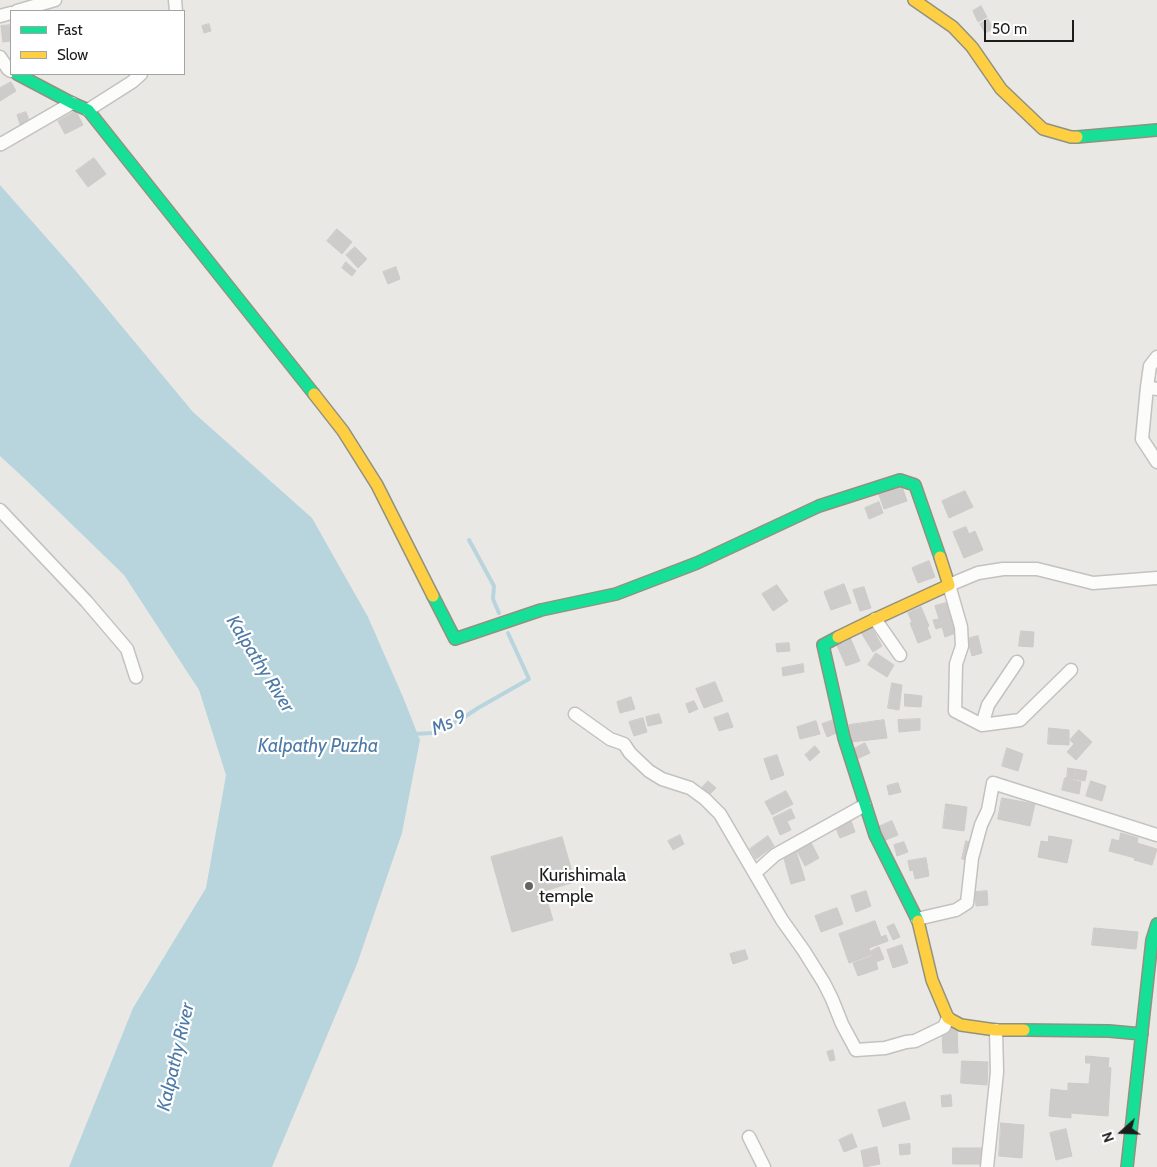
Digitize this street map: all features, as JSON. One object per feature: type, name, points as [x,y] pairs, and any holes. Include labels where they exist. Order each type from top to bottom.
[{"type":"street","points":[[20,10],[55,0]]},
{"type":"street","points":[[914,0],[953,27],[972,47],[1001,89],[1043,129],[1071,136],[1157,130]]},
{"type":"street","points":[[0,57],[10,70]]},
{"type":"street","points":[[19,75],[88,110],[343,431],[377,485],[455,639],[541,610],[616,594],[697,563],[819,506],[900,480],[915,485],[949,585],[961,627],[962,646],[956,664],[955,711],[982,725],[1020,720],[1071,670]]},
{"type":"street","points":[[88,110],[140,75]]},
{"type":"street","points":[[0,143],[72,103]]},
{"type":"street","points":[[1157,357],[1150,366],[1152,388],[1142,439],[1157,462]]},
{"type":"street","points":[[0,510],[86,601],[127,649],[136,677]]},
{"type":"street","points":[[1142,1034],[1109,1031],[996,1030],[961,1025],[948,1018],[932,980],[917,919],[875,835],[844,738],[823,645],[874,619],[978,574],[1003,569],[1036,569],[1094,583],[1157,578]]},
{"type":"street","points":[[874,619],[900,655]]},
{"type":"street","points":[[982,725],[988,705],[1017,662]]},
{"type":"street","points":[[575,714],[610,739],[624,744],[630,753],[649,771],[662,779],[690,788],[705,799],[720,814],[782,920],[824,983],[856,1050],[885,1048],[915,1041],[944,1027],[948,1018]]},
{"type":"street","points":[[917,919],[956,910],[966,903],[972,858],[981,824],[988,810],[993,783],[1157,835]]},
{"type":"street","points":[[755,873],[775,855],[865,805]]},
{"type":"street","points":[[1127,1167],[1152,940],[1157,924]]},
{"type":"street","points":[[987,1167],[997,1072],[996,1030]]},
{"type":"street","points":[[749,1137],[764,1167]]},
{"type":"water","name":"Kalpathy Puzha","points":[[0,185],[75,270],[193,412],[312,518],[368,617],[420,740],[402,833],[357,964],[272,1167],[69,1167],[133,1008],[206,888],[226,775],[199,690],[124,575],[0,456]]},
{"type":"building","points":[[981,6],[987,17],[978,22],[973,11]]},
{"type":"building","points":[[988,19],[993,29],[985,33],[980,24]]},
{"type":"building","points":[[209,24],[211,31],[204,33],[202,26]]},
{"type":"building","points":[[10,25],[10,41],[3,42],[1,26]]},
{"type":"building","points":[[11,82],[16,91],[0,101],[0,88]]},
{"type":"building","points":[[76,111],[83,125],[65,134],[58,121]]},
{"type":"building","points":[[26,112],[30,123],[21,127],[17,115]]},
{"type":"building","points":[[94,158],[106,174],[88,187],[76,171]]},
{"type":"building","points":[[337,229],[352,242],[342,254],[327,241]]},
{"type":"building","points":[[355,247],[367,259],[358,268],[346,255]]},
{"type":"building","points":[[346,262],[356,271],[352,276],[342,268]]},
{"type":"building","points":[[396,267],[400,279],[388,284],[383,272]]},
{"type":"building","points":[[900,481],[907,501],[884,509],[877,489]]},
{"type":"building","points":[[965,491],[973,507],[949,518],[942,501]]},
{"type":"building","points":[[879,502],[883,513],[869,519],[865,508]]},
{"type":"building","points":[[966,527],[969,534],[975,531],[983,550],[964,558],[953,532]]},
{"type":"building","points":[[929,561],[935,577],[918,583],[912,568]]},
{"type":"building","points":[[844,584],[851,603],[831,610],[824,592]]},
{"type":"building","points":[[777,585],[788,601],[773,611],[762,594]]},
{"type":"building","points":[[864,587],[871,608],[860,611],[853,590]]},
{"type":"building","points":[[946,603],[956,633],[945,637],[942,627],[936,629],[933,620],[939,619],[935,606]]},
{"type":"building","points":[[921,607],[929,626],[927,627],[931,638],[918,643],[908,613]]},
{"type":"building","points":[[869,623],[882,646],[873,652],[859,629]]},
{"type":"building","points":[[1021,631],[1034,632],[1033,647],[1019,646]]},
{"type":"building","points":[[978,636],[982,653],[972,656],[967,639]]},
{"type":"building","points":[[850,637],[860,661],[846,666],[836,643]]},
{"type":"building","points":[[789,643],[790,651],[777,652],[776,644]]},
{"type":"building","points":[[876,653],[894,665],[887,677],[868,665]]},
{"type":"building","points":[[803,664],[804,672],[783,676],[782,668]]},
{"type":"building","points":[[715,682],[723,701],[704,708],[696,689]]},
{"type":"building","points":[[892,683],[902,685],[899,710],[888,708]]},
{"type":"building","points":[[905,694],[922,696],[921,707],[905,706]]},
{"type":"building","points":[[631,697],[635,709],[620,713],[617,702]]},
{"type":"building","points":[[694,701],[698,709],[689,713],[686,704]]},
{"type":"building","points":[[728,713],[733,727],[719,731],[714,718]]},
{"type":"building","points":[[659,714],[662,723],[648,726],[646,717]]},
{"type":"building","points":[[643,718],[647,732],[634,736],[629,722]]},
{"type":"building","points":[[836,719],[841,731],[827,737],[822,724]]},
{"type":"building","points":[[920,719],[920,730],[899,732],[898,720]]},
{"type":"building","points":[[884,720],[887,738],[851,742],[849,725]]},
{"type":"building","points":[[816,721],[820,734],[800,739],[797,727]]},
{"type":"building","points":[[1049,728],[1069,730],[1069,745],[1048,744]]},
{"type":"building","points":[[1079,730],[1092,742],[1076,760],[1067,752],[1074,744],[1070,740]]},
{"type":"building","points":[[865,743],[870,753],[857,759],[852,750]]},
{"type":"building","points":[[815,746],[820,752],[810,761],[805,755]]},
{"type":"building","points":[[1007,748],[1023,754],[1018,771],[1002,766]]},
{"type":"building","points":[[777,755],[784,775],[771,780],[764,759]]},
{"type":"building","points":[[1068,768],[1074,769],[1073,779],[1067,778]]},
{"type":"building","points":[[1075,769],[1087,771],[1085,781],[1074,779]]},
{"type":"building","points":[[1065,778],[1081,782],[1079,794],[1062,790]]},
{"type":"building","points":[[708,781],[716,788],[708,796],[701,789]]},
{"type":"building","points":[[1091,781],[1106,786],[1102,801],[1086,796]]},
{"type":"building","points":[[898,783],[901,792],[889,795],[887,786]]},
{"type":"building","points":[[786,791],[793,804],[772,815],[765,802]]},
{"type":"building","points":[[1002,798],[1035,804],[1030,826],[998,819]]},
{"type":"building","points":[[946,804],[967,807],[964,831],[943,828]]},
{"type":"building","points":[[791,809],[795,818],[787,821],[791,830],[780,835],[773,818]]},
{"type":"building","points":[[849,815],[855,832],[840,838],[833,821]]},
{"type":"building","points":[[892,821],[898,835],[883,841],[878,827]]},
{"type":"building","points":[[1121,833],[1138,838],[1137,843],[1157,849],[1152,865],[1109,851],[1112,839],[1119,841]]},
{"type":"building","points":[[680,835],[684,844],[673,850],[668,841]]},
{"type":"building","points":[[807,835],[819,858],[805,866],[793,843]]},
{"type":"building","points":[[768,836],[774,846],[756,859],[750,849]]},
{"type":"building","points":[[1049,836],[1072,840],[1067,863],[1038,857],[1041,841],[1048,842]]},
{"type":"building","name":"Kurishimala temple","points":[[562,837],[575,882],[544,891],[553,920],[512,932],[491,857]]},
{"type":"building","points":[[966,841],[975,843],[971,861],[962,859]]},
{"type":"building","points":[[904,842],[908,852],[897,856],[894,845]]},
{"type":"building","points":[[796,851],[805,880],[791,884],[783,855]]},
{"type":"building","points":[[926,858],[929,876],[915,879],[913,870],[910,871],[908,861]]},
{"type":"building","points":[[866,891],[871,906],[856,912],[851,896]]},
{"type":"building","points":[[987,891],[988,905],[976,906],[975,892]]},
{"type":"building","points":[[837,908],[843,924],[821,932],[815,916]]},
{"type":"building","points":[[875,921],[881,937],[886,935],[888,941],[869,948],[871,955],[849,963],[839,934]]},
{"type":"building","points":[[894,924],[900,937],[893,940],[887,927]]},
{"type":"building","points":[[1094,928],[1138,932],[1136,949],[1092,945]]},
{"type":"building","points":[[902,945],[908,963],[893,968],[887,950]]},
{"type":"building","points":[[879,947],[884,959],[876,962],[878,969],[858,976],[853,963],[872,956],[871,951]]},
{"type":"building","points":[[745,950],[748,959],[733,964],[730,954]]},
{"type":"building","points":[[957,1028],[958,1053],[943,1053],[942,1029]]},
{"type":"building","points":[[833,1050],[835,1060],[830,1061],[827,1052]]},
{"type":"building","points":[[1086,1056],[1109,1058],[1108,1067],[1111,1068],[1108,1116],[1071,1113],[1071,1118],[1049,1116],[1051,1089],[1068,1091],[1068,1083],[1089,1084],[1091,1063],[1086,1063]]},
{"type":"building","points":[[962,1061],[988,1062],[987,1085],[961,1083]]},
{"type":"building","points":[[951,1095],[952,1106],[942,1107],[941,1096]]},
{"type":"building","points":[[905,1102],[910,1119],[883,1127],[878,1110]]},
{"type":"building","points":[[1001,1123],[1024,1125],[1022,1158],[999,1156]]},
{"type":"building","points":[[1066,1129],[1072,1156],[1056,1160],[1050,1133]]},
{"type":"building","points":[[852,1134],[857,1147],[844,1152],[839,1140]]},
{"type":"building","points":[[910,1144],[910,1154],[900,1155],[899,1145]]},
{"type":"building","points":[[877,1147],[880,1164],[864,1167],[861,1151]]},
{"type":"building","points":[[953,1148],[982,1148],[981,1164],[953,1164]]},
{"type":"waterway","name":"Ms 9","points":[[469,540],[494,586],[493,599],[499,613]]},
{"type":"waterway","name":"Ms 9","points":[[414,734],[432,733],[460,720],[529,679],[508,633]]},
{"type":"traffic: fast","points":[[19,75],[88,110],[314,394]]},
{"type":"traffic: fast","points":[[1077,137],[1157,130]]},
{"type":"traffic: fast","points":[[433,596],[455,639],[541,610],[616,594],[697,563],[819,506],[900,480],[915,485],[940,557]]},
{"type":"traffic: fast","points":[[838,637],[823,645],[844,738],[875,835],[918,921]]},
{"type":"traffic: fast","points":[[1127,1167],[1152,940],[1157,924]]},
{"type":"traffic: fast","points":[[1024,1030],[1109,1031],[1142,1034]]},
{"type":"traffic: slow","points":[[914,0],[953,27],[972,47],[1001,89],[1043,129],[1077,137]]},
{"type":"traffic: slow","points":[[314,394],[343,431],[377,485],[433,596]]},
{"type":"traffic: slow","points":[[838,637],[949,585],[940,557]]},
{"type":"traffic: slow","points":[[918,921],[932,980],[948,1018],[961,1025],[996,1030],[1024,1030]]},
{"type":"place","name":"Kurishimala temple","points":[[529,886]]},
{"type":"water label","name":"Kalpathy River","points":[[260,664]]},
{"type":"water label","name":"Kalpathy River","points":[[176,1057]]}]
